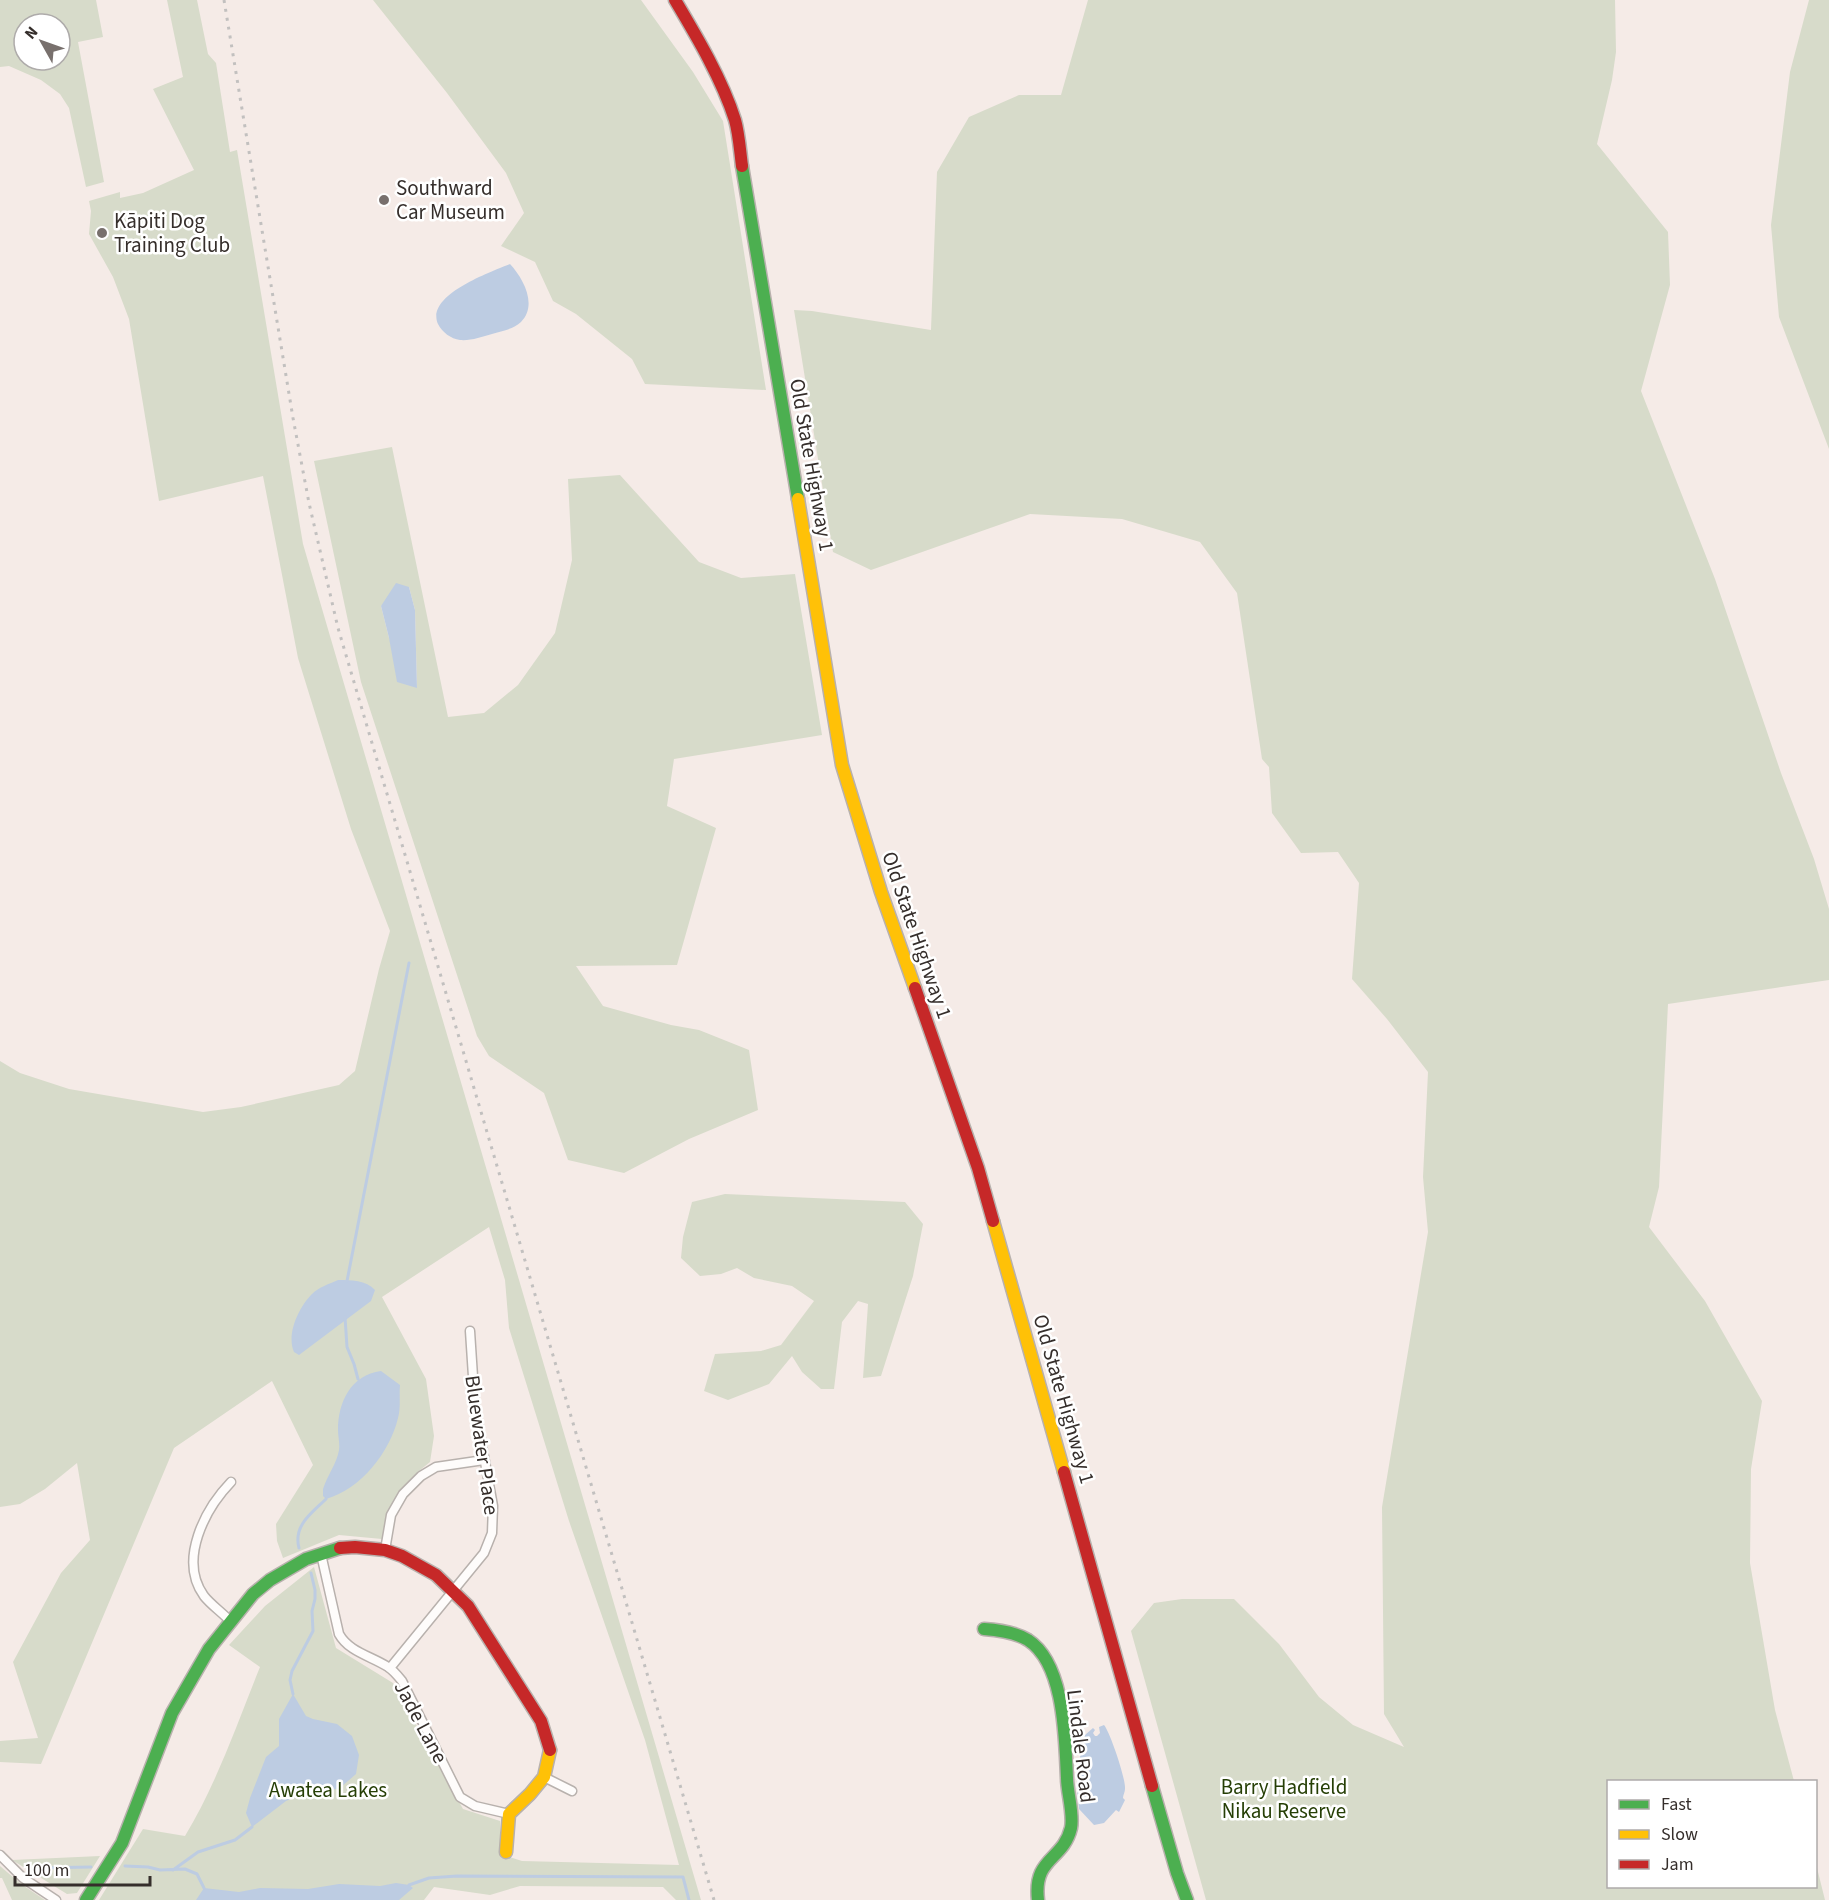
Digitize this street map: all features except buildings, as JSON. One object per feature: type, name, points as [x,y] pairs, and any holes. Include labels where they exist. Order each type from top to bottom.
[{"type":"main road","name":"Old State Highway 1","points":[[675,0],[719,80],[735,121],[842,765],[881,892],[978,1168],[1187,1900]]},
{"type":"main road","points":[[86,1900],[122,1843],[172,1713],[209,1649],[253,1594],[270,1580],[306,1559],[334,1549],[355,1547],[385,1550],[418,1564],[436,1575],[468,1606],[542,1721],[550,1751],[544,1777],[531,1794],[509,1814],[506,1852]]},
{"type":"main road","name":"Lindale Road","points":[[984,1629],[1017,1634],[1031,1642],[1044,1656],[1059,1702],[1066,1749],[1067,1797],[1072,1824],[1066,1840],[1038,1874],[1035,1890],[1038,1900]]},
{"type":"main road","name":"Old State Highway 1","points":[[1178,1873],[1180,1900]]},
{"type":"street","name":"Bluewater Place","points":[[390,1668],[484,1553],[492,1533],[493,1506],[475,1407],[470,1331]]},
{"type":"street","points":[[385,1550],[391,1515],[403,1494],[421,1476],[436,1467],[484,1460]]},
{"type":"street","points":[[231,1482],[210,1507],[196,1541],[193,1565],[196,1580],[204,1596],[231,1622]]},
{"type":"street","name":"Jade Lane","points":[[321,1554],[339,1634],[343,1641],[349,1647],[390,1668],[402,1681],[460,1797],[475,1806],[509,1814]]},
{"type":"street","points":[[544,1777],[572,1791]]},
{"type":"street","points":[[0,1855],[23,1878],[56,1900]]},
{"type":"green space","points":[[0,0],[96,0],[103,37],[78,42],[104,182],[86,187],[69,108],[60,94],[41,80],[23,72],[72,72],[72,12],[12,12],[12,67],[0,67]]},
{"type":"green space","name":"Awatea Lakes","points":[[167,0],[197,0],[208,54],[216,63],[230,152],[237,150],[303,544],[701,1900],[676,1900],[663,1887],[520,1886],[490,1895],[434,1887],[424,1900],[99,1900],[143,1829],[185,1836],[217,1774],[260,1667],[229,1645],[265,1606],[314,1567],[336,1648],[393,1683],[463,1809],[500,1821],[500,1854],[522,1861],[679,1865],[645,1740],[569,1521],[509,1328],[505,1280],[489,1227],[382,1297],[426,1379],[434,1436],[430,1462],[411,1479],[398,1495],[388,1515],[382,1539],[339,1535],[283,1558],[277,1541],[276,1524],[313,1465],[272,1381],[174,1448],[41,1764],[0,1762],[0,1741],[38,1738],[13,1662],[61,1573],[90,1540],[77,1463],[45,1489],[20,1504],[0,1507],[0,1061],[20,1073],[69,1089],[203,1112],[241,1107],[339,1085],[355,1071],[390,931],[351,829],[298,658],[263,476],[159,501],[129,319],[113,277],[89,234],[91,211],[89,201],[120,192],[120,198],[143,193],[194,170],[153,89],[183,77]]},
{"type":"green space","points":[[373,0],[641,0],[693,72],[723,121],[766,390],[645,384],[632,359],[576,314],[553,301],[535,262],[501,246],[524,213],[506,173],[447,93]]},
{"type":"green space","name":"Barry Hadfield Nikau Reserve","points":[[1088,0],[1615,0],[1616,52],[1597,144],[1668,232],[1670,285],[1641,391],[1715,579],[1781,773],[1814,859],[1829,909],[1829,980],[1668,1004],[1659,1187],[1649,1227],[1705,1301],[1762,1401],[1751,1469],[1750,1563],[1775,1710],[1794,1780],[1607,1780],[1607,1888],[1817,1888],[1817,1868],[1825,1900],[1206,1900],[1131,1631],[1154,1603],[1182,1599],[1234,1599],[1279,1644],[1319,1697],[1353,1725],[1404,1747],[1384,1714],[1382,1507],[1428,1232],[1423,1177],[1428,1072],[1352,979],[1359,883],[1338,852],[1301,853],[1272,813],[1269,767],[1262,759],[1237,593],[1200,542],[1122,519],[1030,514],[871,570],[833,552],[794,310],[931,330],[937,172],[969,117],[1019,95],[1061,95]]},
{"type":"green space","points":[[1809,0],[1829,0],[1829,449],[1779,317],[1771,225],[1790,72]]},
{"type":"green space","points":[[392,447],[448,717],[484,713],[518,685],[555,633],[572,560],[568,479],[620,475],[699,562],[741,578],[795,574],[822,735],[674,759],[667,806],[716,828],[677,965],[576,966],[603,1006],[671,1025],[699,1030],[749,1050],[758,1110],[689,1139],[624,1173],[568,1160],[544,1093],[489,1056],[477,1036],[361,682],[314,461]],"holes":[[[409,587],[415,610],[417,688],[389,638],[381,606]]]},
{"type":"green space","points":[[725,1194],[905,1202],[923,1224],[913,1276],[881,1376],[863,1378],[868,1304],[858,1301],[842,1322],[834,1389],[821,1389],[802,1372],[792,1356],[769,1384],[728,1400],[704,1391],[715,1354],[761,1351],[781,1345],[814,1301],[792,1286],[754,1278],[737,1268],[721,1274],[700,1276],[681,1258],[683,1237],[692,1202]]},
{"type":"green space","points":[[100,1856],[77,1893],[67,1894],[12,1860]]},
{"type":"green space","points":[[0,1866],[45,1900],[12,1900],[0,1878]]},
{"type":"water","points":[[510,264],[520,277],[527,292],[528,308],[521,322],[508,330],[468,340],[450,337],[444,332],[438,324],[437,313],[450,294],[475,279]]},
{"type":"water","points":[[396,583],[409,587],[415,610],[417,688],[397,682],[381,606]]},
{"type":"water","points":[[338,1280],[367,1284],[375,1290],[371,1301],[299,1355],[294,1352],[292,1345],[293,1329],[298,1313],[307,1299],[315,1292]]},
{"type":"water","points":[[381,1371],[400,1385],[399,1414],[394,1431],[381,1456],[362,1478],[339,1494],[326,1499],[323,1496],[323,1489],[338,1455],[340,1410],[344,1400],[354,1384],[362,1378]]},
{"type":"water","points":[[293,1694],[306,1716],[337,1724],[352,1736],[359,1755],[356,1774],[340,1788],[300,1795],[286,1801],[252,1827],[246,1813],[250,1798],[266,1757],[279,1746],[279,1719]]},
{"type":"water","points":[[1104,1725],[1120,1766],[1125,1784],[1123,1798],[1125,1800],[1119,1812],[1116,1810],[1104,1823],[1094,1825],[1079,1809],[1077,1790],[1081,1748],[1085,1735],[1093,1728],[1095,1730],[1093,1733],[1097,1736],[1100,1733],[1099,1727]]},
{"type":"water","points":[[396,1883],[413,1888],[399,1900],[196,1900],[204,1888],[239,1892],[260,1888],[308,1889],[339,1884],[380,1886]]},
{"type":"waterway","points":[[347,1281],[409,963]]},
{"type":"waterway","points":[[345,1317],[347,1347],[358,1379]]},
{"type":"waterway","points":[[299,1548],[301,1526],[326,1499]]},
{"type":"waterway","points":[[293,1694],[290,1680],[292,1671],[313,1631],[312,1611],[315,1590],[311,1573]]},
{"type":"waterway","points":[[173,1870],[198,1852],[235,1840],[252,1827]]},
{"type":"waterway","points":[[125,1866],[160,1870],[185,1869],[197,1874],[204,1888]]},
{"type":"waterway","points":[[35,1868],[91,1867]]},
{"type":"waterway","points":[[409,1885],[429,1878],[457,1876],[683,1877],[689,1900]]},
{"type":"railway","points":[[224,0],[293,418],[309,503],[338,628],[714,1900]]},
{"type":"traffic: fast","points":[[742,166],[798,499]]},
{"type":"traffic: fast","points":[[86,1900],[122,1843],[172,1713],[209,1649],[253,1594],[270,1580],[306,1559],[340,1548]]},
{"type":"traffic: fast","points":[[984,1629],[1018,1635],[1028,1640],[1040,1651],[1049,1666],[1061,1703],[1072,1822],[1067,1839],[1040,1875],[1038,1900]]},
{"type":"traffic: fast","points":[[1152,1786],[1187,1900]]},
{"type":"traffic: slow","points":[[798,499],[842,765],[881,892],[915,988]]},
{"type":"traffic: slow","points":[[993,1221],[1064,1472]]},
{"type":"traffic: slow","points":[[506,1852],[509,1814],[544,1777],[550,1750]]},
{"type":"traffic: jam","points":[[675,0],[708,58],[730,105],[738,131],[742,166]]},
{"type":"traffic: jam","points":[[915,988],[978,1168],[993,1221]]},
{"type":"traffic: jam","points":[[1064,1472],[1152,1786]]},
{"type":"traffic: jam","points":[[340,1548],[385,1550],[402,1556],[436,1575],[468,1606],[541,1721],[550,1750]]},
{"type":"place","name":"Southward Car Museum","points":[[384,200]]},
{"type":"place","name":"Kāpiti Dog Training Club","points":[[102,233]]}]
